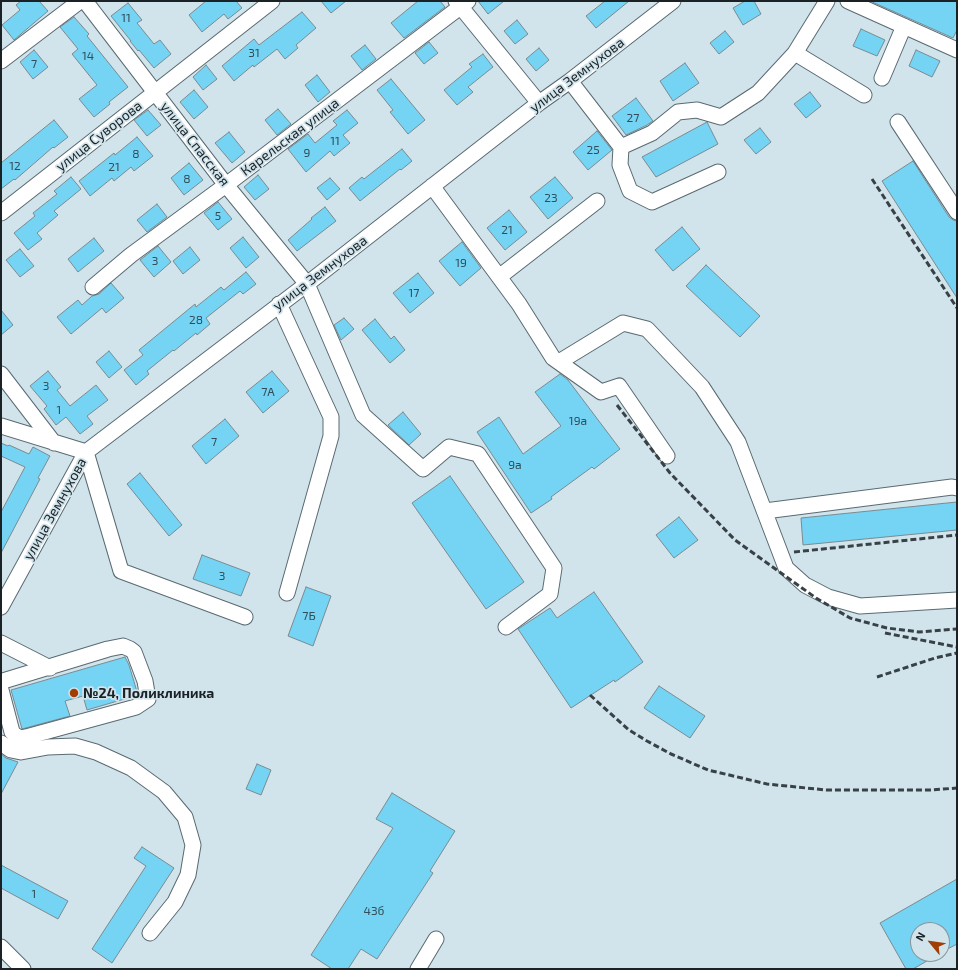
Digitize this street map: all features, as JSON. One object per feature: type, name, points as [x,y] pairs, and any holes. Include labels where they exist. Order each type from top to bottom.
[{"type":"street","points":[[1,61],[80,1]]},
{"type":"street","name":"улица Спасская","points":[[85,1],[226,185],[307,284],[363,415],[423,468],[449,447],[478,454],[554,568],[550,594],[506,627]]},
{"type":"street","name":"улица Суворова","points":[[1,213],[272,1]]},
{"type":"street","name":"улица Земнухова","points":[[1,607],[7,581],[86,452],[307,284],[538,103],[570,81],[673,1]]},
{"type":"street","points":[[621,147],[652,133],[678,112],[697,110],[721,117],[758,93],[795,53],[827,1]]},
{"type":"street","points":[[848,1],[957,50]]},
{"type":"street","points":[[462,3],[538,103]]},
{"type":"street","name":"Карельская улица","points":[[93,286],[130,254],[226,185],[462,3]]},
{"type":"street","points":[[882,78],[904,26]]},
{"type":"street","points":[[795,53],[864,95]]},
{"type":"street","points":[[570,81],[621,147],[620,165],[630,191],[652,202],[718,172]]},
{"type":"street","points":[[898,122],[957,212]]},
{"type":"street","points":[[432,186],[519,304],[553,358],[601,392],[619,386],[667,456]]},
{"type":"street","points":[[499,277],[597,201]]},
{"type":"street","points":[[279,304],[331,417],[331,436],[287,594]]},
{"type":"street","points":[[559,362],[624,323],[647,329],[702,387],[738,442],[786,568],[805,585],[828,597],[860,606],[957,600]]},
{"type":"street","points":[[1,374],[54,443]]},
{"type":"street","points":[[1,426],[86,452],[121,571],[245,617]]},
{"type":"street","points":[[765,511],[952,487],[957,488]]},
{"type":"street","points":[[1,643],[50,668]]},
{"type":"street","points":[[1,685],[3,681],[50,668],[70,660],[123,646],[134,652],[145,681],[148,699],[136,707],[20,738],[15,736],[12,732],[1,690]]},
{"type":"street","points":[[1,743],[11,750],[21,752],[48,747],[75,746],[96,752],[131,768],[164,792],[185,817],[193,845],[188,875],[175,902],[150,932]]},
{"type":"street","points":[[418,969],[436,939]]},
{"type":"street","points":[[1,947],[23,969]]},
{"type":"building","points":[[21,1],[39,1],[48,11],[14,40],[2,25],[20,10],[16,5]]},
{"type":"building","points":[[206,1],[236,1],[242,8],[228,19],[224,14],[202,32],[189,15]]},
{"type":"building","points":[[321,1],[346,1],[331,13]]},
{"type":"building","points":[[418,1],[440,1],[445,7],[404,38],[391,23]]},
{"type":"building","points":[[478,1],[504,1],[488,14]]},
{"type":"building","points":[[605,1],[629,1],[596,28],[586,16]]},
{"type":"building","points":[[745,1],[754,1],[761,14],[743,25],[733,8]]},
{"type":"building","points":[[870,1],[957,1],[957,30],[953,38]]},
{"type":"building","points":[[128,3],[142,20],[137,23],[154,44],[160,40],[171,54],[154,68],[139,50],[138,51],[111,16]]},
{"type":"building","points":[[302,12],[316,28],[296,45],[298,48],[285,59],[277,49],[254,67],[253,65],[234,81],[222,66],[254,39],[259,45]]},
{"type":"building","points":[[74,17],[89,34],[87,36],[128,87],[109,102],[110,104],[94,117],[79,99],[97,85],[72,54],[78,49],[60,27]]},
{"type":"building","points":[[517,20],[528,34],[515,44],[504,31]]},
{"type":"building","points":[[861,29],[885,40],[877,56],[853,46]]},
{"type":"building","points":[[725,31],[734,42],[719,54],[710,43]]},
{"type":"building","points":[[429,42],[438,53],[424,64],[415,53]]},
{"type":"building","points":[[365,45],[376,59],[362,70],[351,56]]},
{"type":"building","points":[[539,48],[549,60],[536,71],[526,59]]},
{"type":"building","points":[[34,50],[48,67],[33,79],[20,62]]},
{"type":"building","points":[[916,50],[940,61],[932,77],[909,66]]},
{"type":"building","points":[[483,54],[493,67],[468,87],[473,92],[457,105],[444,90],[472,67],[469,64]]},
{"type":"building","points":[[685,63],[699,83],[673,101],[660,81]]},
{"type":"building","points":[[206,65],[217,79],[203,90],[193,77]]},
{"type":"building","points":[[317,75],[330,92],[318,102],[305,85]]},
{"type":"building","points":[[391,79],[425,120],[408,134],[390,112],[393,110],[377,90]]},
{"type":"building","points":[[194,90],[208,107],[194,119],[180,102]]},
{"type":"building","points":[[810,92],[821,106],[806,118],[794,104]]},
{"type":"building","points":[[636,98],[653,121],[626,135],[612,116]]},
{"type":"building","points":[[278,109],[291,124],[277,135],[265,120]]},
{"type":"building","points":[[148,110],[161,125],[147,136],[134,120]]},
{"type":"building","points":[[347,110],[358,123],[343,135],[350,143],[334,156],[330,151],[306,172],[288,149],[308,134],[315,143],[337,125],[333,121]]},
{"type":"building","points":[[54,120],[68,137],[54,148],[53,147],[15,180],[14,179],[1,189],[1,163]]},
{"type":"building","points":[[707,122],[718,144],[656,177],[642,157]]},
{"type":"building","points":[[760,128],[771,142],[756,154],[744,140]]},
{"type":"building","points":[[597,131],[612,150],[588,170],[573,152]]},
{"type":"building","points":[[229,132],[245,152],[232,163],[215,143]]},
{"type":"building","points":[[137,137],[153,156],[134,171],[131,167],[114,181],[112,178],[90,196],[79,181]]},
{"type":"building","points":[[402,149],[412,161],[360,201],[349,188],[362,177],[364,179]]},
{"type":"building","points":[[913,161],[949,217],[957,221],[957,298],[882,181]]},
{"type":"building","points":[[189,163],[203,180],[184,195],[171,178]]},
{"type":"building","points":[[258,175],[269,189],[255,200],[244,187]]},
{"type":"building","points":[[71,177],[81,189],[54,211],[58,215],[37,233],[42,239],[28,250],[14,233],[35,216],[33,213],[57,194],[54,191]]},
{"type":"building","points":[[555,177],[573,198],[548,219],[530,197]]},
{"type":"building","points":[[330,178],[340,189],[327,200],[317,188]]},
{"type":"building","points":[[218,202],[232,219],[218,230],[204,213]]},
{"type":"building","points":[[157,204],[167,217],[147,232],[137,220]]},
{"type":"building","points":[[325,207],[336,221],[297,251],[288,240]]},
{"type":"building","points":[[509,210],[527,232],[505,250],[487,228]]},
{"type":"building","points":[[682,227],[700,249],[673,271],[655,250]]},
{"type":"building","points":[[243,237],[259,257],[246,268],[230,248]]},
{"type":"building","points":[[94,238],[104,251],[78,272],[68,259]]},
{"type":"building","points":[[462,242],[481,268],[460,286],[439,261]]},
{"type":"building","points":[[158,246],[171,262],[154,277],[140,260]]},
{"type":"building","points":[[190,247],[200,260],[183,274],[173,261]]},
{"type":"building","points":[[20,249],[34,266],[20,277],[6,260]]},
{"type":"building","points":[[706,265],[760,316],[740,337],[686,286]]},
{"type":"building","points":[[246,272],[256,284],[243,294],[240,291],[206,318],[210,324],[197,335],[196,333],[174,351],[173,350],[147,371],[149,374],[136,385],[124,370],[143,355],[139,350],[195,304],[196,307],[221,287],[224,290]]},
{"type":"building","points":[[418,273],[434,293],[410,313],[393,293]]},
{"type":"building","points":[[111,283],[124,298],[106,313],[102,308],[71,334],[57,317],[78,300],[82,305],[92,296],[99,294]]},
{"type":"building","points":[[1,310],[13,325],[1,335]]},
{"type":"building","points":[[344,318],[354,329],[341,340],[334,325]]},
{"type":"building","points":[[375,319],[391,339],[394,336],[405,350],[390,363],[362,330]]},
{"type":"building","points":[[109,351],[122,367],[109,378],[96,362]]},
{"type":"building","points":[[48,371],[61,387],[57,390],[70,406],[96,385],[108,400],[87,416],[93,424],[80,434],[66,417],[56,425],[44,409],[47,406],[30,386]]},
{"type":"building","points":[[272,371],[289,391],[263,413],[246,392]]},
{"type":"building","points":[[560,374],[568,380],[620,449],[594,469],[592,467],[551,497],[552,499],[531,513],[477,432],[499,417],[523,454],[561,426],[535,392]]},
{"type":"building","points":[[403,412],[421,434],[409,445],[388,425]]},
{"type":"building","points":[[225,419],[239,436],[206,464],[192,446]]},
{"type":"building","points":[[1,443],[29,454],[33,447],[50,456],[38,478],[40,479],[1,553],[1,512],[25,467],[1,456]]},
{"type":"building","points":[[140,473],[182,525],[169,536],[127,484]]},
{"type":"building","points":[[450,476],[524,582],[486,609],[412,503]]},
{"type":"building","points":[[957,502],[957,530],[803,545],[801,518]]},
{"type":"building","points":[[679,517],[698,540],[674,558],[656,535]]},
{"type":"building","points":[[202,555],[250,573],[241,596],[193,579]]},
{"type":"building","points":[[306,587],[331,596],[313,646],[288,636]]},
{"type":"building","points":[[594,592],[643,662],[615,682],[614,680],[571,708],[518,629],[550,608],[557,618]]},
{"type":"building","name":"№24, Поликлиника","points":[[125,657],[138,695],[87,710],[83,696],[65,701],[70,716],[22,729],[11,690]]},
{"type":"building","points":[[659,686],[705,716],[690,738],[644,708]]},
{"type":"building","points":[[1,754],[6,758],[18,762],[1,794]]},
{"type":"building","points":[[257,764],[271,770],[261,795],[246,789]]},
{"type":"building","points":[[392,793],[455,831],[430,871],[433,873],[377,959],[361,949],[348,969],[332,969],[311,955],[393,828],[376,819]]},
{"type":"building","points":[[142,847],[174,868],[112,963],[92,949],[146,866],[134,858]]},
{"type":"building","points":[[1,865],[68,901],[58,919],[1,888]]},
{"type":"building","points":[[957,879],[957,944],[950,948],[950,922],[910,922],[910,962],[925,962],[913,969],[906,969],[880,923]]},
{"type":"railway","points":[[872,179],[957,308]]},
{"type":"railway","points":[[617,405],[670,473],[735,540],[816,598],[850,618],[887,628],[919,632],[957,629]]},
{"type":"railway","points":[[794,552],[957,535]]},
{"type":"railway","points":[[885,633],[957,647]]},
{"type":"railway","points":[[877,677],[935,658],[957,653]]},
{"type":"railway","points":[[590,695],[629,730],[671,754],[708,770],[767,784],[826,790],[931,790],[957,788]]},
{"type":"place","name":"№24, Поликлиника","points":[[74,693]]}]
